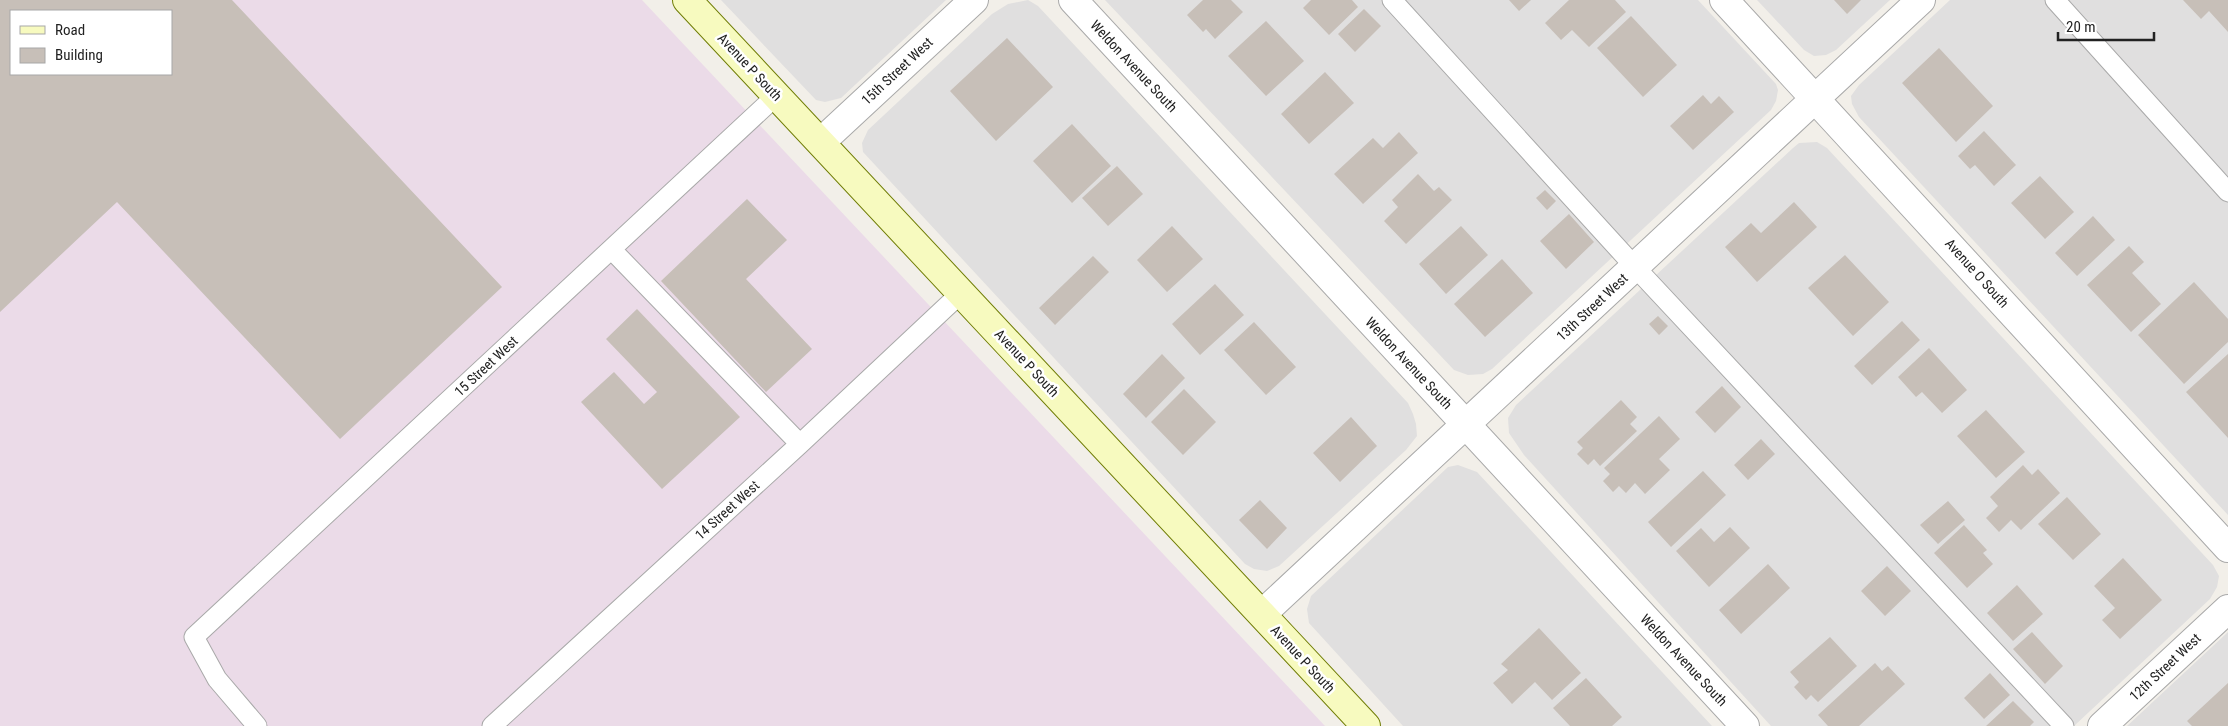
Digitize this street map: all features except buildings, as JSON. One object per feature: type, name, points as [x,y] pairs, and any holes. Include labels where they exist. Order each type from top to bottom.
[{"type":"main road","name":"Avenue P South","points":[[687,0],[1366,726]]},
{"type":"street","name":"15th Street West","points":[[821,142],[974,0]]},
{"type":"street","name":"Weldon Avenue South","points":[[1073,0],[1745,726]]},
{"type":"street","name":"Avenue O South","points":[[1724,0],[2228,548]]},
{"type":"street","name":"13th Street West","points":[[1262,614],[1921,0]]},
{"type":"street","name":"12th Street West","points":[[2102,726],[2228,609]]},
{"type":"lane","points":[[1392,0],[1636,267],[2064,726]]},
{"type":"lane","points":[[2055,0],[2228,192]]},
{"type":"lane","name":"15 Street West","points":[[257,726],[217,679],[194,636],[612,250],[776,95]]},
{"type":"lane","points":[[612,250],[800,444]]},
{"type":"lane","name":"14 Street West","points":[[492,726],[800,444],[961,293]]},
{"type":"shaded area","points":[[0,0],[642,0],[1325,726],[0,726]]},
{"type":"shaded area","points":[[721,0],[946,0],[841,98],[825,102],[816,100]]},
{"type":"shaded area","points":[[1028,0],[1038,6],[1408,403],[1413,414],[1417,436],[1406,450],[1279,566],[1267,571],[1254,569],[1245,564],[863,152],[862,143],[868,130],[992,14],[1008,4]]},
{"type":"shaded area","points":[[1105,0],[1698,0],[1776,84],[1778,90],[1776,101],[1771,110],[1492,369],[1483,374],[1468,375],[1454,370]]},
{"type":"shaded area","points":[[1757,0],[1890,0],[1836,50],[1826,55],[1814,56],[1804,50]]},
{"type":"shaded area","points":[[1950,0],[2228,0],[2228,515],[1859,117],[1852,104],[1851,96],[1859,85]]},
{"type":"shaded area","points":[[1817,142],[1827,148],[2213,565],[2219,576],[2217,587],[2210,599],[2074,726],[1771,726],[1524,455],[1509,433],[1508,418],[1516,405],[1793,148],[1799,143]]},
{"type":"shaded area","points":[[1458,465],[1477,472],[1712,726],[1403,726],[1309,623],[1307,609],[1311,596],[1448,467]]},
{"type":"shaded area","points":[[2228,632],[2228,726],[2127,726]]}]
